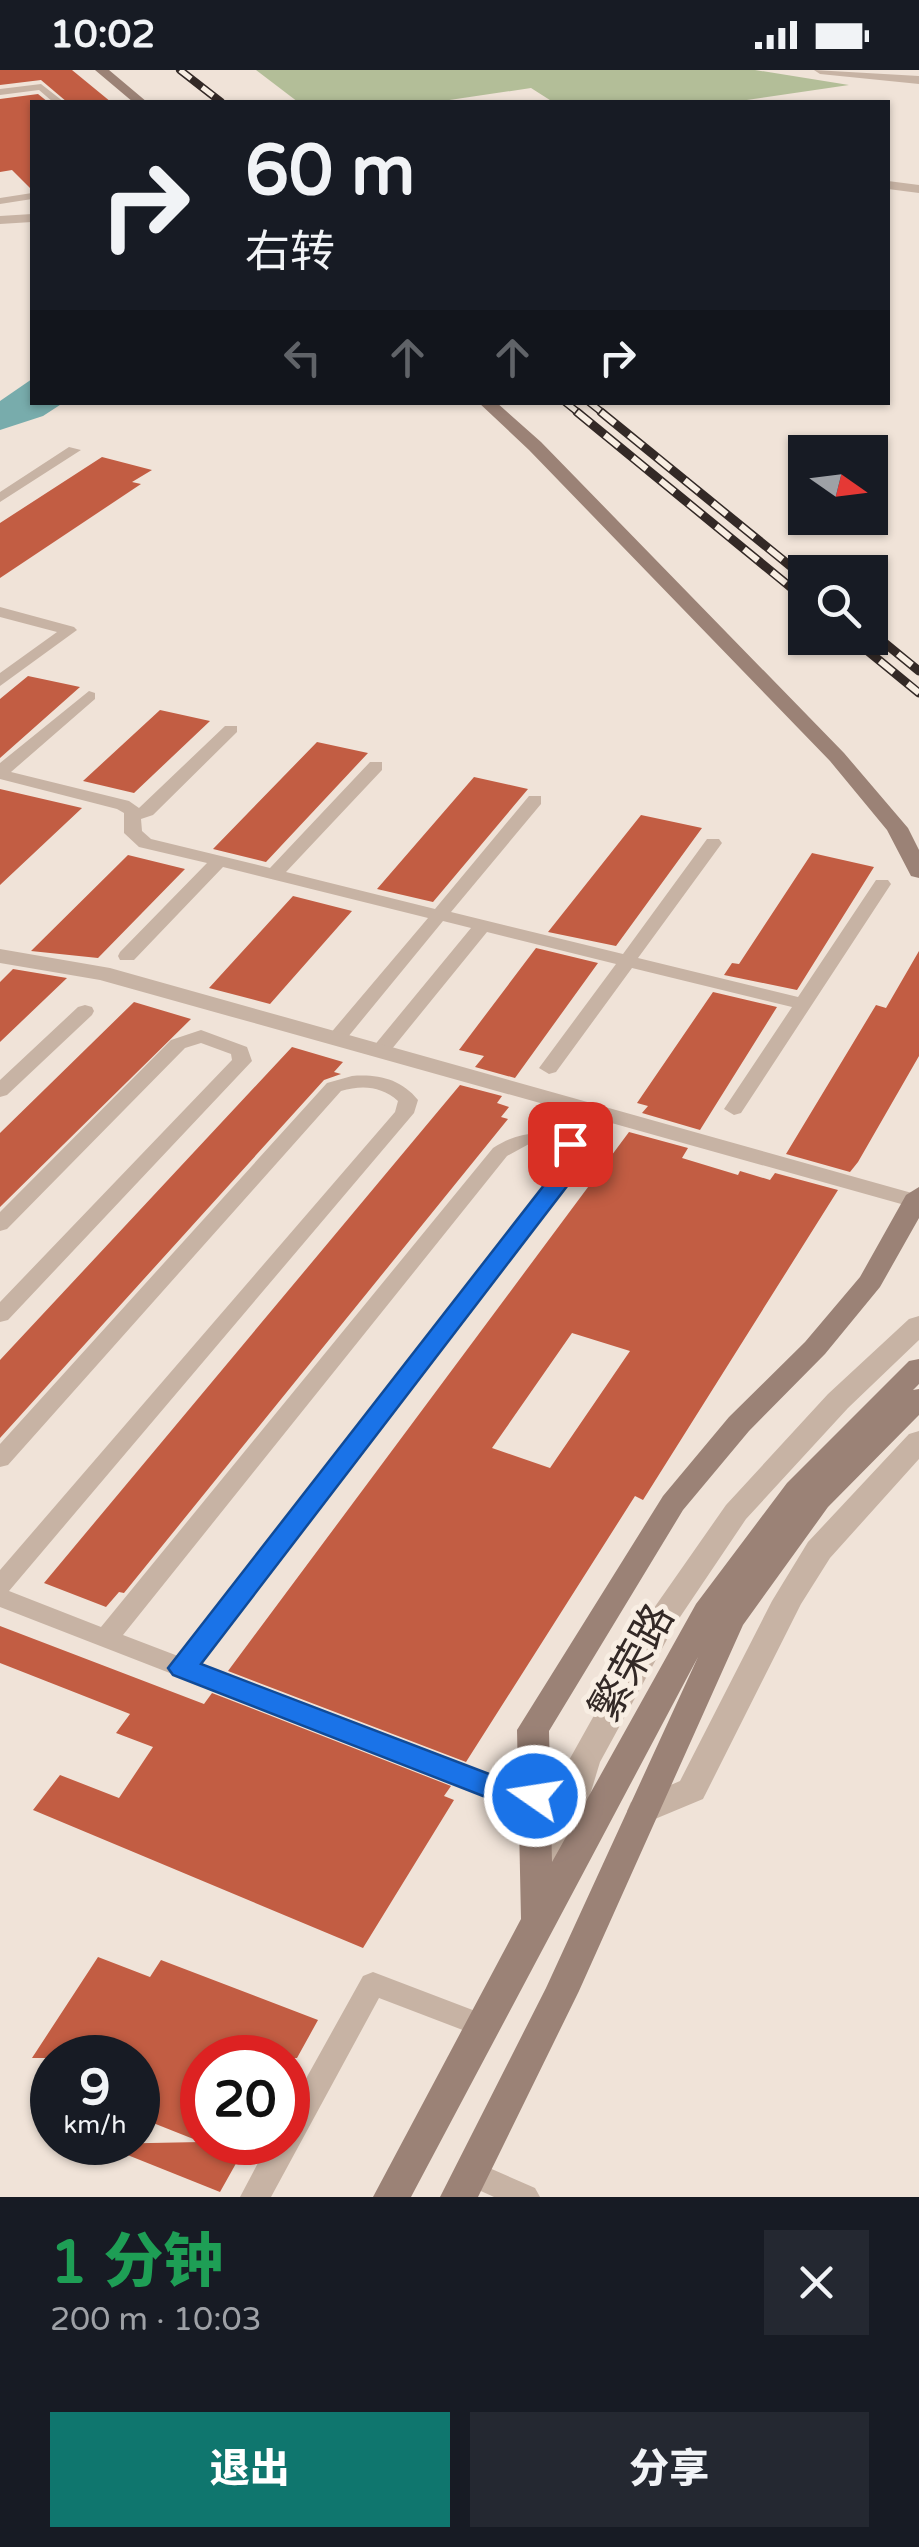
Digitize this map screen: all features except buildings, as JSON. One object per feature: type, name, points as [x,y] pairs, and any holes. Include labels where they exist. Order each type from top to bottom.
[{"type":"street","points":[[101,70],[138,100]]},
{"type":"street","points":[[820,70],[919,80]]},
{"type":"street","points":[[890,185],[919,189]]},
{"type":"street","points":[[0,220],[30,218]]},
{"type":"street","points":[[489,405],[536,446],[837,757],[897,828],[919,871]]},
{"type":"street","points":[[0,956],[102,973],[917,1198],[871,1280],[815,1348],[738,1424],[673,1503],[533,1730],[536,1921]]},
{"type":"street","points":[[536,1921],[584,1762],[665,1616],[736,1512],[838,1400],[919,1325]]},
{"type":"street","name":"繁荣路","points":[[392,2197],[536,1921],[707,1612],[754,1543],[825,1460],[919,1368]]},
{"type":"street","name":"繁荣路","points":[[465,2185],[562,1990],[730,1620],[818,1500],[919,1398]]},
{"type":"street","points":[[644,1812],[692,1790],[787,1601],[819,1550],[919,1441]]},
{"type":"lane","points":[[0,92],[41,86],[57,100]]},
{"type":"lane","points":[[0,201],[30,196]]},
{"type":"lane","points":[[0,498],[74,450]]},
{"type":"lane","points":[[0,612],[69,630],[0,682]]},
{"type":"lane","points":[[0,773],[89,696]]},
{"type":"lane","points":[[132,816],[147,811],[231,729]]},
{"type":"lane","points":[[274,875],[376,766]]},
{"type":"lane","points":[[0,773],[123,805],[132,816],[133,833],[145,843],[803,1004]]},
{"type":"lane","points":[[336,1039],[535,800]]},
{"type":"lane","points":[[549,1068],[712,842]]},
{"type":"lane","points":[[126,956],[219,862]]},
{"type":"lane","points":[[734,1109],[882,884]]},
{"type":"lane","points":[[380,1052],[483,926]]},
{"type":"lane","points":[[0,1091],[84,1010]]},
{"type":"lane","points":[[0,1224],[178,1044],[201,1036],[240,1051],[242,1060],[0,1315]]},
{"type":"lane","points":[[0,1459],[334,1087],[365,1081],[402,1092],[408,1100],[404,1113],[0,1586]]},
{"type":"lane","points":[[106,1638],[500,1152],[522,1136],[538,1134],[570,1144],[574,1154],[566,1172],[182,1668]]},
{"type":"lane","points":[[0,1598],[493,1788],[535,1796]]},
{"type":"lane","points":[[310,2097],[373,1984],[481,2025]]},
{"type":"lane","points":[[255,2197],[272,2165]]},
{"type":"lane","points":[[465,2185],[525,2197]]},
{"type":"green space","points":[[256,70],[755,70],[849,85],[747,100],[550,100],[531,88],[450,100],[295,100]]},
{"type":"water","points":[[30,380],[30,405],[60,405],[43,416],[0,430],[0,401]]},
{"type":"railway","points":[[180,70],[218,100]]},
{"type":"railway","points":[[569,405],[580,414]]},
{"type":"railway","points":[[593,405],[604,414]]},
{"type":"railway","points":[[577,412],[788,585]]},
{"type":"railway","points":[[601,412],[788,564]]},
{"type":"railway","points":[[888,646],[919,671]]},
{"type":"railway","points":[[873,655],[919,693]]},
{"type":"route","points":[[535,1796],[493,1788],[182,1668],[566,1172],[574,1154],[570,1144]]}]
